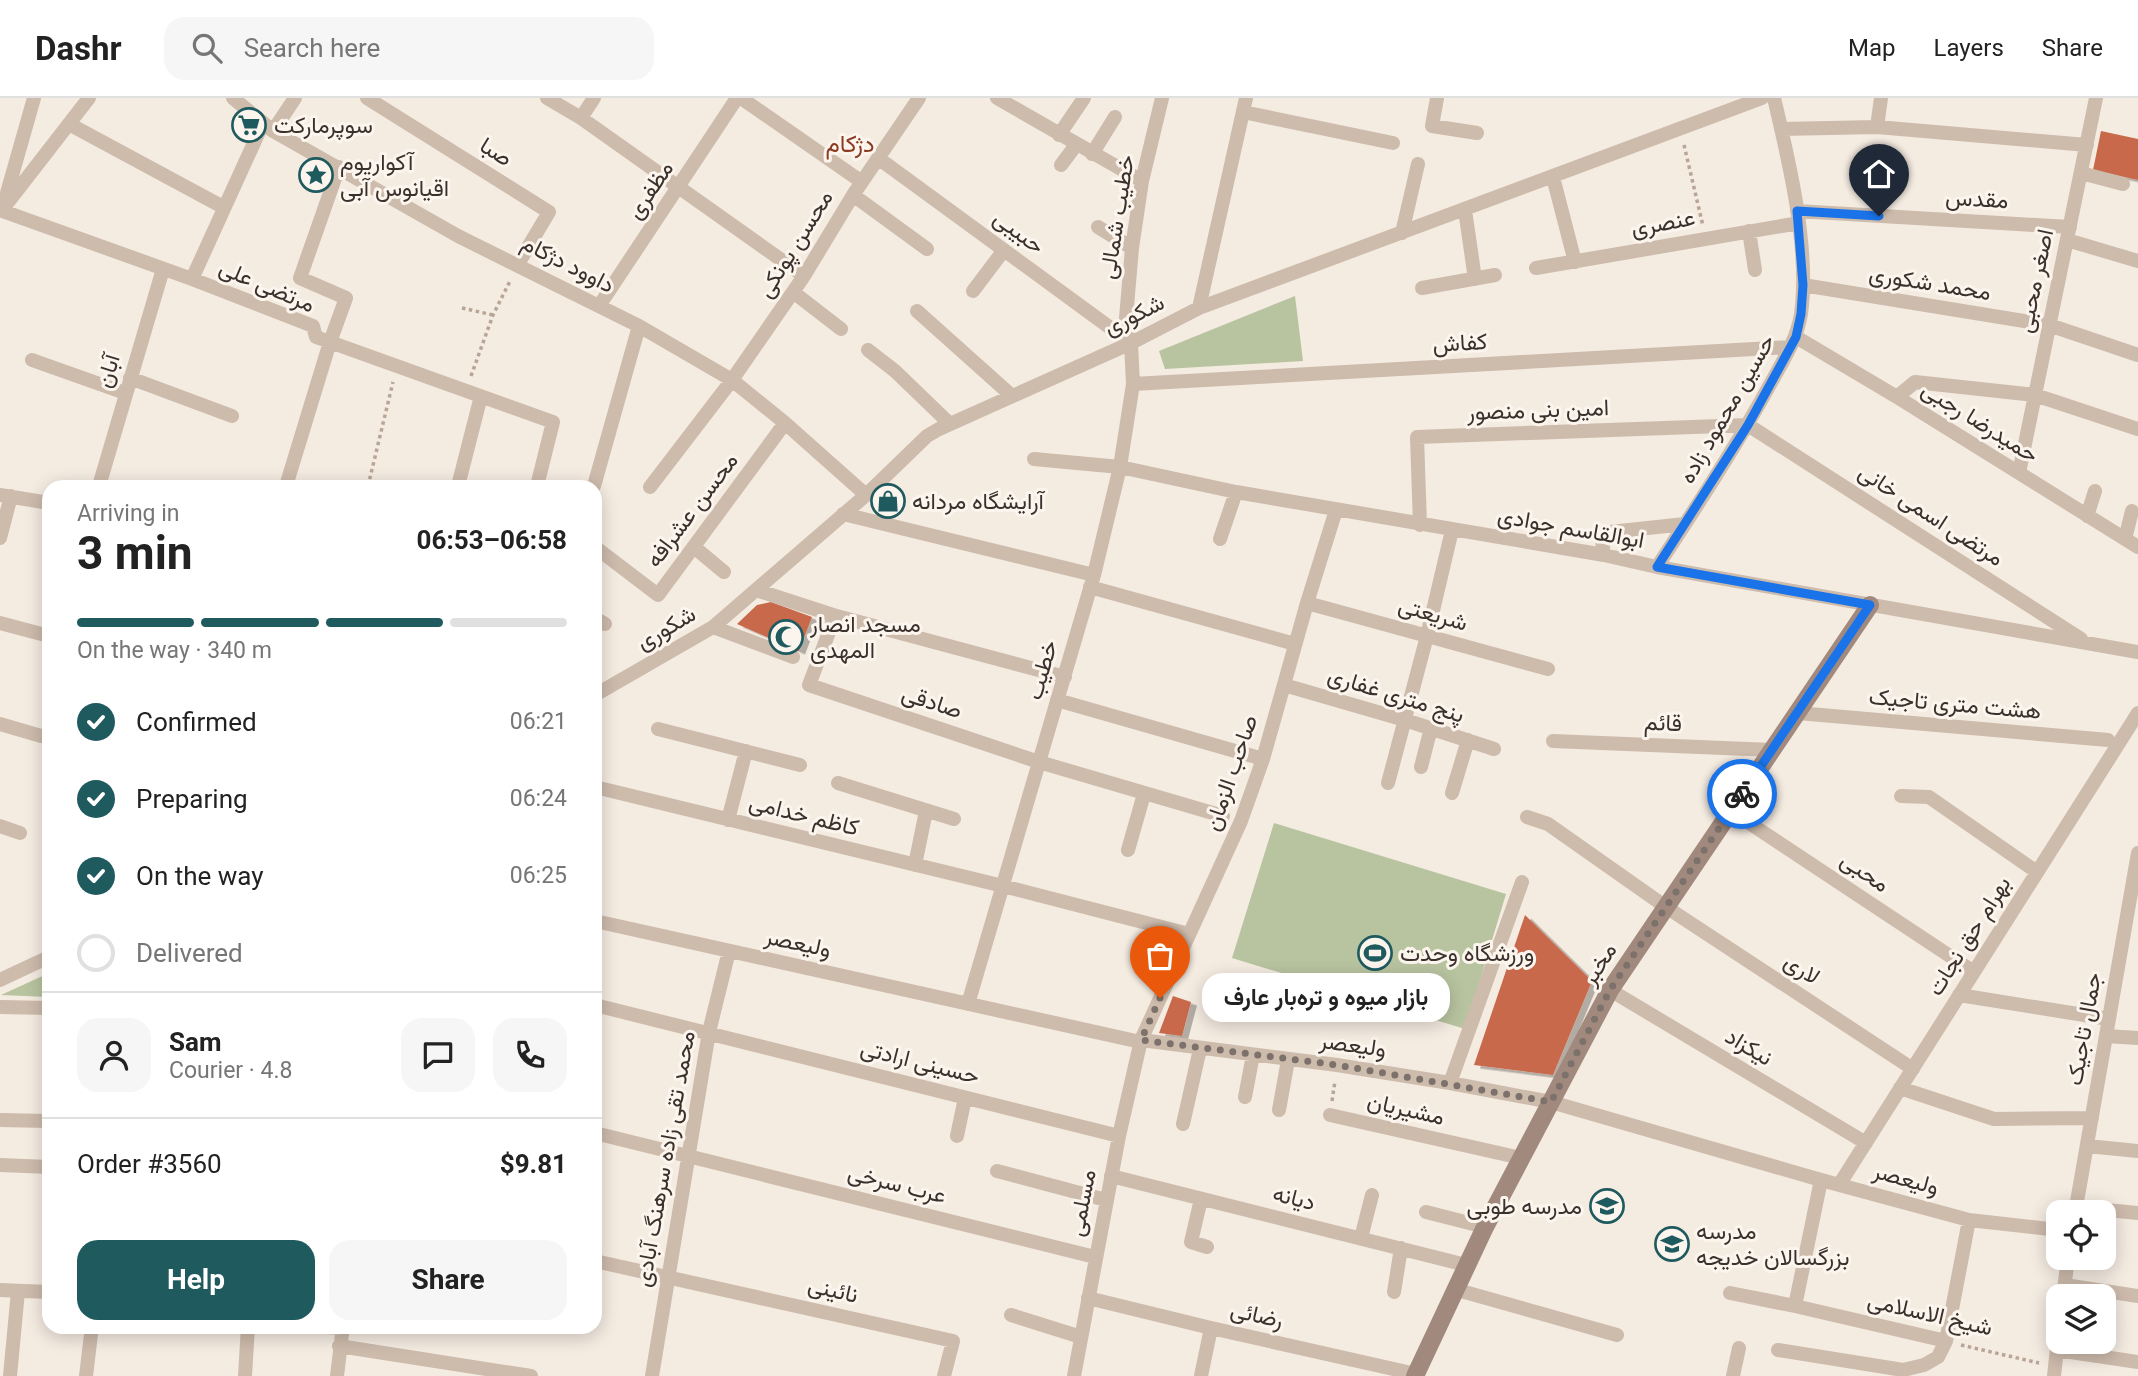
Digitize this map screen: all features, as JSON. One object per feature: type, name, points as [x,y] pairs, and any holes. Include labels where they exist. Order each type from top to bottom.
[{"type":"main road","name":"مخبر","points":[[1416,1375],[1485,1227],[1610,990],[1870,605]]},
{"type":"street","points":[[1,212],[34,98]]},
{"type":"street","points":[[1,212],[89,98]]},
{"type":"street","name":"داوود دژکام","points":[[233,98],[268,127],[458,236],[639,326],[732,380],[866,495]]},
{"type":"street","points":[[192,279],[223,208],[268,127],[295,98]]},
{"type":"street","name":"صبا","points":[[367,98],[553,207],[518,264]]},
{"type":"street","points":[[547,98],[581,118],[804,276]]},
{"type":"street","points":[[581,118],[594,98]]},
{"type":"street","points":[[739,98],[862,182]]},
{"type":"street","name":"مظفری","points":[[598,306],[739,98]]},
{"type":"street","name":"محسن پونکی","points":[[650,487],[732,380],[793,292],[853,195],[919,98]]},
{"type":"street","points":[[997,98],[1142,181]]},
{"type":"street","points":[[1059,135],[1084,98]]},
{"type":"street","name":"خطیب شمالی","points":[[1131,343],[1126,318],[1132,248],[1142,181],[1162,98]]},
{"type":"street","points":[[1437,98],[1432,126],[1477,133]]},
{"type":"street","name":"شکوری","points":[[602,691],[713,627],[866,495],[927,436],[950,424],[1131,343],[1199,309],[1762,98]]},
{"type":"street","name":"حسین محمود زاده","points":[[1657,567],[1748,425],[1793,342],[1801,314],[1803,285],[1798,217],[1774,98]]},
{"type":"street","points":[[1877,127],[1881,98]]},
{"type":"street","name":"اصغر محبی","points":[[2019,473],[2096,98]]},
{"type":"street","points":[[1199,309],[1244,105],[1393,143]]},
{"type":"street","points":[[1092,154],[1115,117]]},
{"type":"street","points":[[69,124],[223,208]]},
{"type":"street","points":[[1781,129],[1877,127],[2087,145]]},
{"type":"street","points":[[1061,165],[1076,145]]},
{"type":"street","name":"حبیبی","points":[[878,158],[1131,343]]},
{"type":"street","points":[[1402,233],[1418,164]]},
{"type":"street","points":[[288,480],[346,298],[300,278],[339,167]]},
{"type":"street","points":[[2081,173],[2123,184]]},
{"type":"street","points":[[1553,177],[1575,262]]},
{"type":"street","points":[[853,195],[927,249]]},
{"type":"street","points":[[1465,210],[1475,279]]},
{"type":"street","name":"مرتضی علی","points":[[1,212],[192,279],[313,326],[316,337],[553,422],[538,480]]},
{"type":"street","name":"عنصری","points":[[1536,268],[1749,231],[1798,217]]},
{"type":"street","name":"مقدس","points":[[1798,217],[2068,234],[2138,261]]},
{"type":"street","points":[[1098,227],[1132,248]]},
{"type":"street","points":[[1749,231],[1755,270]]},
{"type":"street","points":[[974,290],[1004,250]]},
{"type":"street","name":"آبان","points":[[101,480],[163,269]]},
{"type":"street","points":[[1422,288],[1495,275]]},
{"type":"street","name":"محمد شکوری","points":[[1803,285],[2049,326],[2138,355]]},
{"type":"street","points":[[793,292],[841,329]]},
{"type":"street","points":[[917,312],[1012,396]]},
{"type":"street","points":[[596,480],[639,326]]},
{"type":"street","name":"کفاش","points":[[1133,384],[1793,342]]},
{"type":"street","name":"حمیدرضا رجبی","points":[[1793,342],[1897,397],[2138,547]]},
{"type":"street","name":"خطیب","points":[[968,1004],[1092,581],[1120,467],[1133,384],[1131,343]]},
{"type":"street","points":[[868,350],[895,371],[950,424]]},
{"type":"street","points":[[32,360],[125,393]]},
{"type":"street","points":[[130,378],[232,416]]},
{"type":"street","points":[[1897,397],[1915,382],[2035,395],[2138,429]]},
{"type":"street","points":[[460,480],[481,396]]},
{"type":"street","name":"محسن عشرافه","points":[[602,552],[658,595],[785,423]]},
{"type":"street","name":"امین بنی منصور","points":[[1420,525],[1417,437],[1748,425]]},
{"type":"street","name":"مرتضی اسمی خانی","points":[[1748,425],[2088,644]]},
{"type":"street","name":"ابوالقاسم جوادی","points":[[1034,459],[1120,467],[1236,492],[1604,555],[1657,567],[2138,652]]},
{"type":"street","points":[[2087,516],[2095,491]]},
{"type":"street","points":[[1220,539],[1236,492]]},
{"type":"street","points":[[0,538],[5,496],[42,502]]},
{"type":"street","name":"صاحب الزمان","points":[[1141,1040],[1241,821],[1262,760],[1336,510]]},
{"type":"street","points":[[2125,539],[2132,511]]},
{"type":"street","points":[[843,514],[1092,581],[1295,645]]},
{"type":"street","points":[[1604,555],[1601,533],[1685,524]]},
{"type":"street","points":[[1388,783],[1452,530]]},
{"type":"street","points":[[694,547],[724,572]]},
{"type":"street","points":[[756,590],[833,615],[1065,677]]},
{"type":"street","name":"شریعتی","points":[[1307,603],[1548,669]]},
{"type":"street","name":"صادقی","points":[[833,615],[809,685],[1040,762],[1223,816]]},
{"type":"street","points":[[0,623],[42,634]]},
{"type":"street","points":[[713,627],[793,657]]},
{"type":"street","name":"پنج متری غفاری","points":[[1284,685],[1494,749]]},
{"type":"street","points":[[1057,700],[1262,760]]},
{"type":"street","name":"هشت متری تاجیک","points":[[1798,713],[2108,740]]},
{"type":"street","name":"بهرام حق نجات","points":[[1839,1185],[2138,713]]},
{"type":"street","points":[[0,723],[41,736]]},
{"type":"street","points":[[1421,767],[1431,728]]},
{"type":"street","points":[[658,729],[800,765]]},
{"type":"street","points":[[1452,793],[1468,740]]},
{"type":"street","name":"قائم","points":[[1553,741],[1772,750]]},
{"type":"street","points":[[728,820],[746,751]]},
{"type":"street","points":[[838,783],[954,819]]},
{"type":"street","name":"کاظم خدامی","points":[[602,789],[1189,934]]},
{"type":"street","points":[[1128,850],[1144,794]]},
{"type":"street","points":[[1901,796],[1930,797],[2037,872]]},
{"type":"street","points":[[915,865],[926,811]]},
{"type":"street","name":"محبی","points":[[1731,811],[1974,972]]},
{"type":"street","name":"لاری","points":[[1527,817],[1548,824],[1667,907],[1913,1069]]},
{"type":"street","points":[[0,826],[20,833]]},
{"type":"street","name":"جمال تاجیک","points":[[2077,1200],[2109,1019],[2132,920],[2138,853]]},
{"type":"street","points":[[1450,1083],[1522,882]]},
{"type":"street","name":"ولیعصر","points":[[602,923],[1136,1041],[1337,1065],[1551,1102],[1969,1220],[2046,1229]]},
{"type":"street","name":"محمد تقی زاده سرهنگ آبادی","points":[[652,1376],[709,1032],[729,951]]},
{"type":"street","points":[[0,981],[42,960]]},
{"type":"street","name":"نیکزاد","points":[[1610,990],[1866,1143]]},
{"type":"street","points":[[1959,995],[2109,1019]]},
{"type":"street","points":[[0,1007],[42,1008]]},
{"type":"street","name":"حسینی ارادتی","points":[[602,1007],[1119,1136]]},
{"type":"street","points":[[2106,1035],[2138,1038]]},
{"type":"street","name":"مسلمی","points":[[1074,1376],[1106,1200],[1141,1040]]},
{"type":"street","points":[[1183,1124],[1200,1049]]},
{"type":"street","points":[[1245,1097],[1253,1055]]},
{"type":"street","points":[[1279,1110],[1288,1060]]},
{"type":"street","points":[[1900,1088],[1993,1119],[2091,1118]]},
{"type":"street","points":[[957,1136],[965,1098]]},
{"type":"street","name":"مشیریان","points":[[1330,1115],[1521,1157]]},
{"type":"street","points":[[0,1120],[42,1121]]},
{"type":"street","name":"عرب سرخی","points":[[602,1135],[1095,1257]]},
{"type":"street","points":[[2087,1146],[2138,1152]]},
{"type":"street","points":[[0,1165],[42,1167]]},
{"type":"street","points":[[996,1171],[1106,1200]]},
{"type":"street","name":"دیانه","points":[[1111,1176],[1466,1265]]},
{"type":"street","points":[[1795,1306],[1821,1180]]},
{"type":"street","points":[[1361,1238],[1372,1195]]},
{"type":"street","points":[[1202,1199],[1191,1242],[1207,1247]]},
{"type":"street","points":[[1426,1212],[1485,1227]]},
{"type":"street","points":[[2116,1212],[2138,1213]]},
{"type":"street","points":[[1778,1350],[1903,1370],[1924,1365],[1938,1357],[1946,1342],[1969,1220]]},
{"type":"street","points":[[1394,1292],[1401,1248]]},
{"type":"street","points":[[602,1262],[667,1276]]},
{"type":"street","name":"نائینی","points":[[667,1276],[953,1340],[944,1376]]},
{"type":"street","points":[[1454,1289],[1617,1335]]},
{"type":"street","points":[[0,1290],[42,1292]]},
{"type":"street","points":[[10,1376],[18,1291]]},
{"type":"street","name":"شیخ الاسلامی","points":[[1730,1293],[1946,1342]]},
{"type":"street","points":[[2116,1295],[2138,1296]]},
{"type":"street","name":"رضائی","points":[[1088,1298],[1416,1375]]},
{"type":"street","points":[[1011,1315],[1081,1337]]},
{"type":"street","points":[[1201,1376],[1211,1328]]},
{"type":"street","points":[[86,1376],[91,1334]]},
{"type":"street","points":[[245,1376],[248,1334]]},
{"type":"street","points":[[337,1376],[341,1334]]},
{"type":"street","points":[[339,1346],[531,1376]]},
{"type":"street","points":[[1733,1376],[1739,1348]]},
{"type":"street","points":[[2102,1354],[2138,1362]]},
{"type":"path","points":[[1680,129],[1706,238]]},
{"type":"path","points":[[466,391],[493,315],[518,264]]},
{"type":"path","points":[[461,307],[493,315]]},
{"type":"path","points":[[369,480],[397,366]]},
{"type":"path","points":[[1330,1115],[1337,1065]]},
{"type":"path","name":"شیخ الاسلامی","points":[[1946,1342],[2054,1371]]},
{"type":"green space","points":[[1295,296],[1303,361],[1165,369],[1159,351]]},
{"type":"green space","points":[[1274,823],[1506,894],[1465,1029],[1232,958]]},
{"type":"green space","points":[[42,976],[42,997],[1,995]]},
{"type":"building","points":[[2101,131],[2138,139],[2138,180],[2093,170]]},
{"type":"building","name":"مسجد انصار المهدی","points":[[771,602],[812,617],[799,651],[737,624],[757,605]]},
{"type":"building","points":[[1525,915],[1592,981],[1553,1075],[1474,1065]]},
{"type":"building","points":[[1173,996],[1191,1002],[1182,1036],[1159,1033]]},
{"type":"way so far","points":[[1160,998],[1141,1040],[1337,1065],[1551,1102],[1610,990],[1742,794]]},
{"type":"place","name":"سوپرمارکت","points":[[249,125]]},
{"type":"place","name":"آکواریوم اقیانوس آبی","points":[[316,175]]},
{"type":"place","name":"آرایشگاه مردانه","points":[[888,501]]},
{"type":"place","name":"مسجد انصار المهدی","points":[[786,637]]},
{"type":"place","name":"ورزشگاه وحدت","points":[[1375,953]]},
{"type":"place","name":"بازار میوه و تره‌بار عارف","points":[[1160,998]]},
{"type":"place","name":"مدرسه طوبی","points":[[1607,1206]]},
{"type":"place","name":"مدرسه بزرگسالان خدیجه","points":[[1672,1244]]},
{"type":"district","name":"دژکام","points":[[850,144]]},
{"type":"route","points":[[1742,794],[1870,605],[1657,567],[1748,425],[1796,337],[1803,285],[1797,211],[1879,216]]}]
